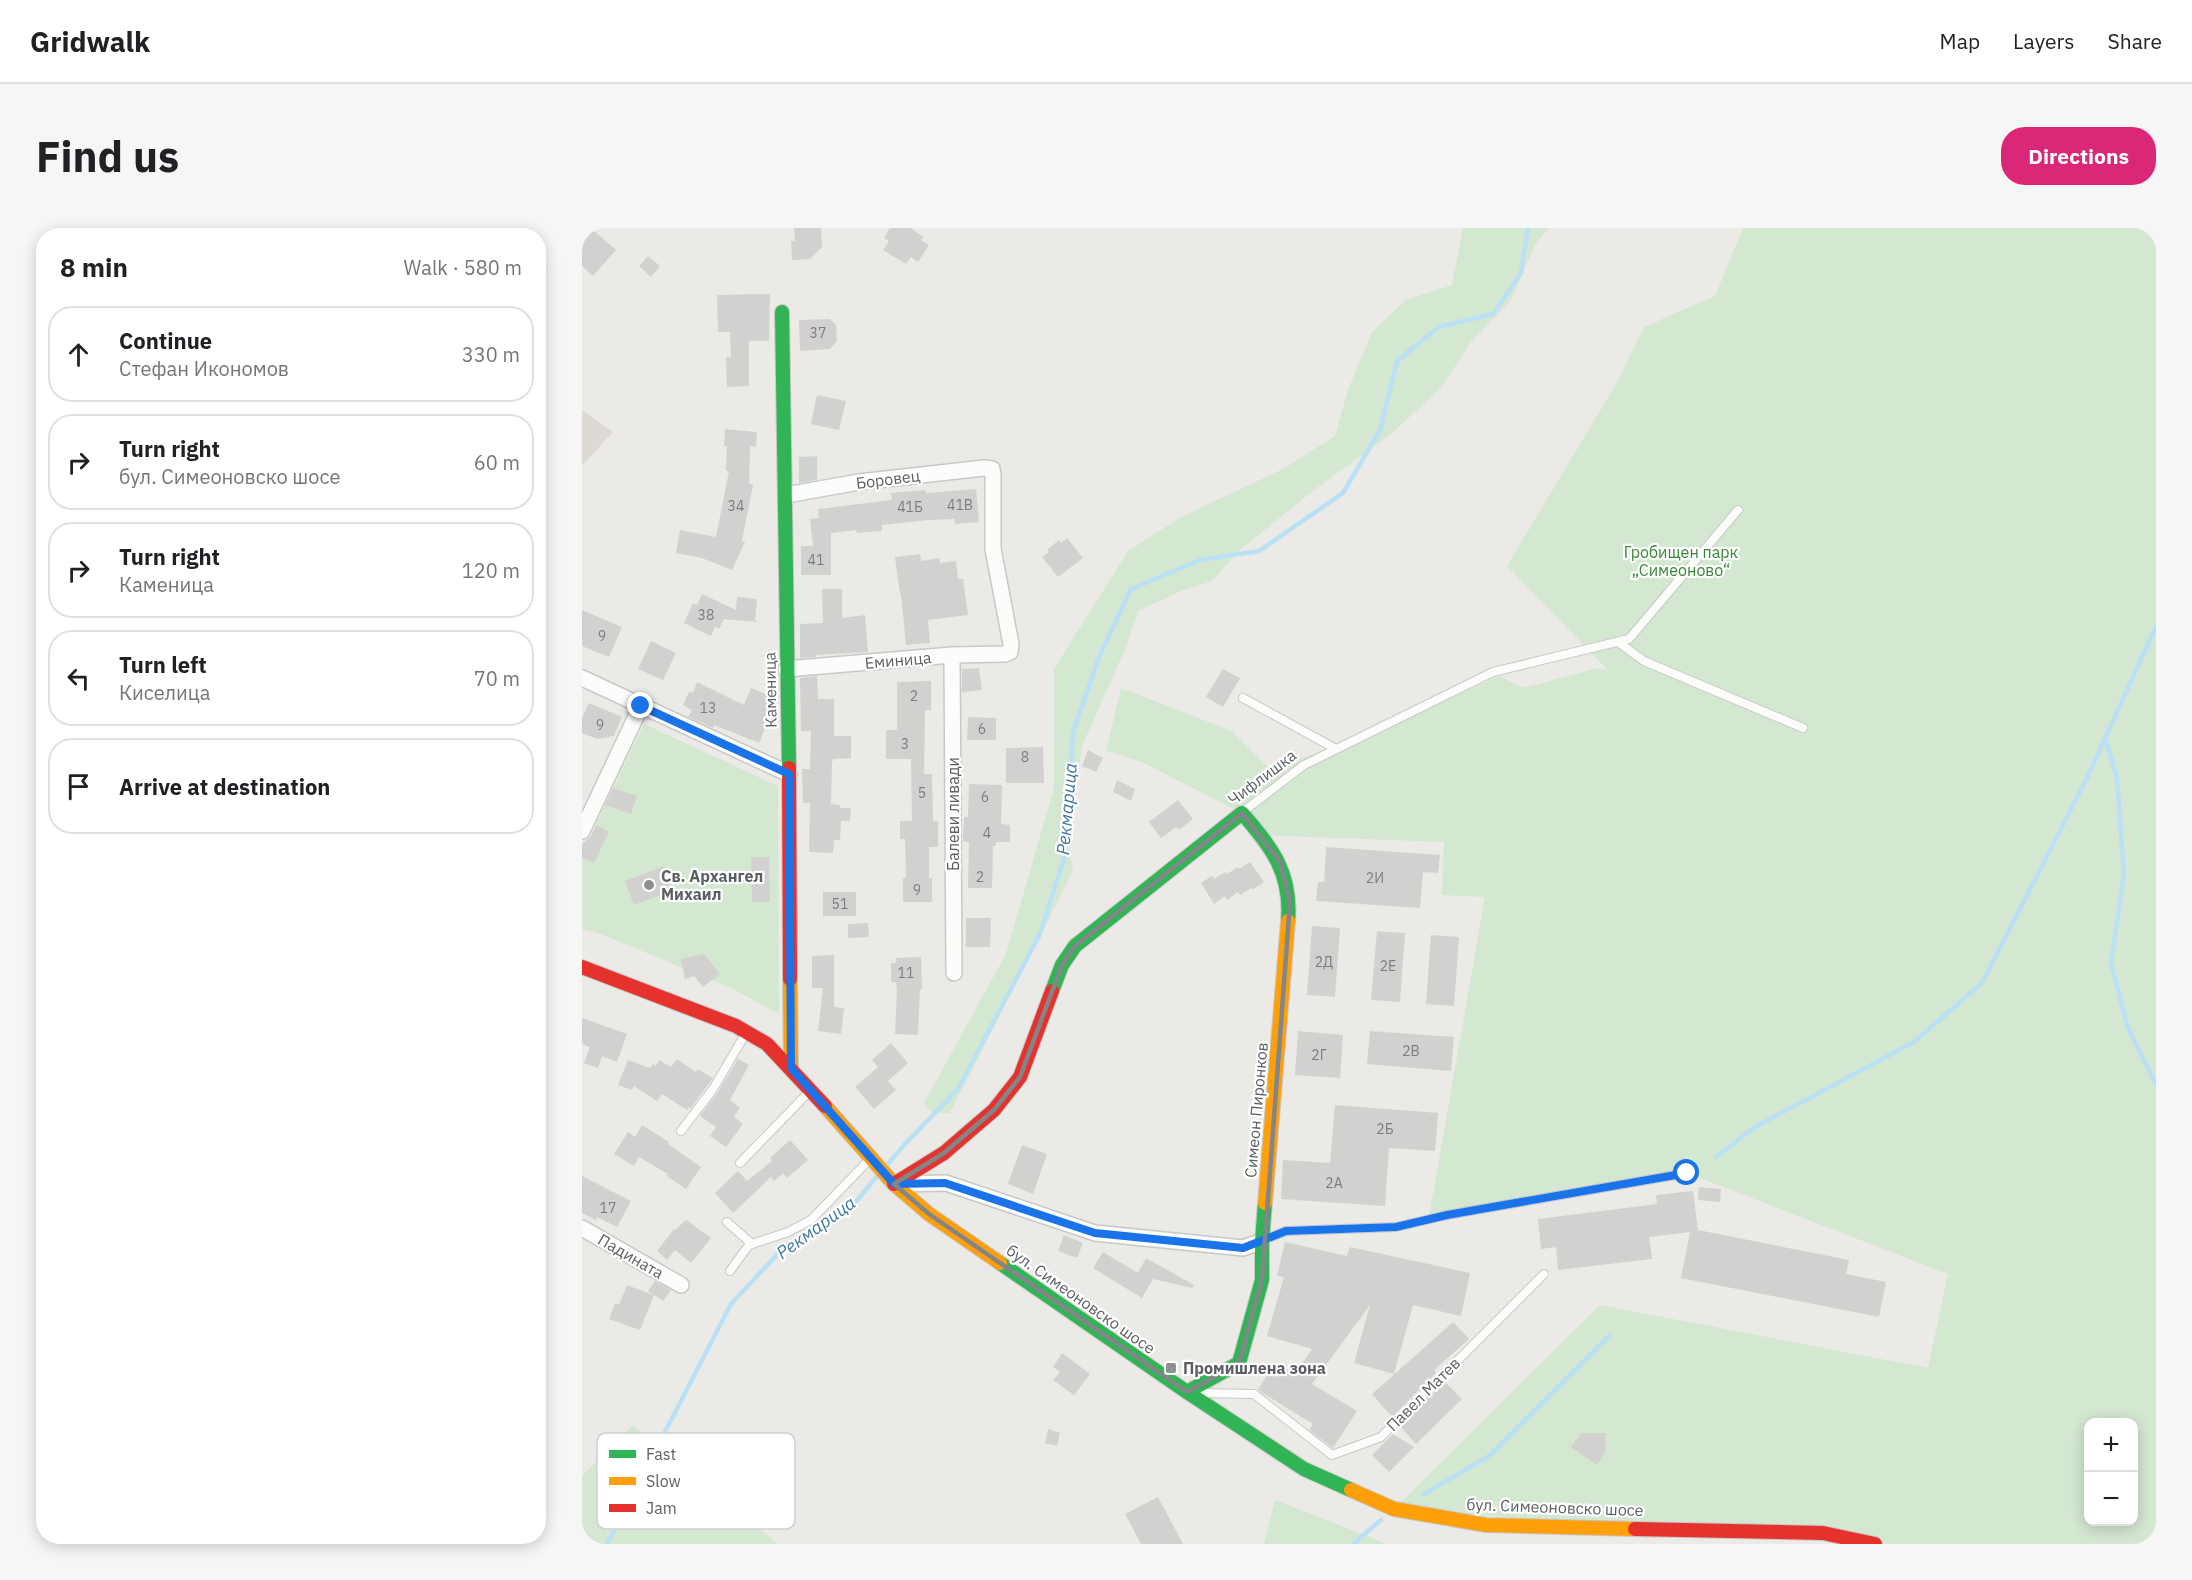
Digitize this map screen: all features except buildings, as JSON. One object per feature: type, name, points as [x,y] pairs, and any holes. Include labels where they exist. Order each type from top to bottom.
[{"type":"street","name":"Каменица","points":[[782,312],[786,495],[791,1068]]},
{"type":"street","name":"Боровец","points":[[786,495],[860,482],[992,469],[993,549],[1011,644],[1010,652]]},
{"type":"street","name":"Еминица","points":[[786,669],[1010,652]]},
{"type":"street","name":"Балеви ливади","points":[[952,655],[954,973]]},
{"type":"street","points":[[582,678],[789,774]]},
{"type":"street","points":[[582,831],[641,706]]},
{"type":"street","name":"Чифлишка","points":[[892,1181],[944,1153],[994,1110],[1020,1077],[1062,965],[1075,946],[1242,813]]},
{"type":"street","name":"Симеон Пиронков","points":[[1187,1392],[1239,1363],[1262,1280],[1262,1240],[1288,926],[1289,886],[1280,862],[1242,813]]},
{"type":"street","name":"бул. Симеоновско шосе","points":[[582,967],[732,1024],[767,1044],[892,1181],[929,1214],[1187,1392],[1304,1469],[1394,1509],[1486,1525],[1823,1533],[1875,1544]]},
{"type":"street","points":[[892,1181],[945,1183],[1095,1233],[1243,1248],[1262,1240]]},
{"type":"street","name":"Падината","points":[[582,1228],[681,1285]]},
{"type":"lane","name":"Чифлишка","points":[[1242,813],[1304,765],[1494,672],[1629,639],[1738,510]]},
{"type":"lane","points":[[1618,642],[1644,661],[1803,728]]},
{"type":"lane","points":[[1243,698],[1336,749]]},
{"type":"lane","points":[[681,1131],[713,1089],[746,1032]]},
{"type":"lane","points":[[740,1163],[811,1091]]},
{"type":"lane","points":[[730,1271],[752,1244],[788,1232],[811,1220],[873,1160]]},
{"type":"lane","points":[[1262,1240],[1286,1231],[1396,1227],[1447,1215],[1687,1173]]},
{"type":"lane","points":[[727,1221],[752,1244]]},
{"type":"lane","name":"Павел Матев","points":[[1187,1392],[1254,1394],[1332,1455],[1381,1437],[1544,1274]]},
{"type":"highlighted area","points":[[1242,813],[1280,862],[1290,902],[1262,1280],[1239,1363],[1187,1392],[929,1214],[894,1184],[944,1153],[994,1110],[1020,1077],[1062,965],[1075,946]]},
{"type":"shaded area","points":[[582,410],[613,432],[582,466]]},
{"type":"green space","points":[[1463,228],[1549,228],[1536,243],[1510,302],[1471,342],[1441,388],[1391,434],[1314,490],[1239,551],[1212,581],[1181,591],[1138,611],[1126,647],[1082,746],[1068,846],[1073,871],[950,1113],[932,1113],[924,1103],[1006,954],[1054,788],[1054,669],[1128,551],[1181,517],[1283,469],[1335,436],[1348,390],[1372,332],[1406,300],[1452,285]]},
{"type":"green space","name":"Гробищен парк „Симеоново“","points":[[1743,228],[2156,228],[2156,1544],[1875,1544],[1394,1509],[1600,1305],[1928,1368],[1948,1274],[1687,1173],[1429,1217],[1485,897],[1442,895],[1444,842],[1260,835],[1242,813],[1142,762],[1106,751],[1121,688],[1232,731],[1270,769],[1376,733],[1499,676],[1523,688],[1598,668],[1608,670],[1507,566],[1615,386],[1644,327],[1715,296]]},
{"type":"green space","points":[[644,724],[778,786],[779,1014],[733,989],[601,934],[582,929],[582,853]]},
{"type":"green space","points":[[633,1425],[643,1433],[625,1433]]},
{"type":"green space","points":[[597,1461],[597,1529],[760,1529],[778,1544],[582,1544],[582,1476]]},
{"type":"green space","points":[[1275,1500],[1387,1544],[1264,1544]]},
{"type":"waterway","name":"Рекмарица","points":[[886,1166],[958,1089],[1040,934],[1065,855],[1073,732],[1099,657],[1131,589],[1200,560],[1259,551],[1343,493],[1380,430],[1397,361],[1439,327],[1493,314],[1521,273],[1528,228]]},
{"type":"waterway","points":[[1716,1157],[1755,1127],[1914,1042],[1982,983],[2087,778],[2156,626]]},
{"type":"waterway","points":[[2105,737],[2117,779],[2124,874],[2111,964],[2128,1028],[2156,1085]]},
{"type":"waterway","name":"Рекмарица","points":[[664,1433],[731,1304],[784,1247],[854,1204],[878,1175]]},
{"type":"waterway","points":[[1424,1494],[1489,1456],[1609,1336]]},
{"type":"waterway","points":[[1353,1544],[1381,1520]]},
{"type":"waterway","name":"Рекмарица","points":[[607,1544],[615,1529]]},
{"type":"traffic: fast","points":[[782,312],[789,768]]},
{"type":"traffic: fast","points":[[1052,991],[1062,965],[1075,946],[1242,813],[1278,862],[1287,889],[1288,921]]},
{"type":"traffic: fast","points":[[1187,1392],[1239,1363],[1262,1280],[1265,1203]]},
{"type":"traffic: fast","points":[[1000,1263],[1187,1392],[1304,1469],[1351,1490]]},
{"type":"traffic: slow","points":[[1265,1203],[1288,921]]},
{"type":"traffic: slow","points":[[790,979],[791,1068]]},
{"type":"traffic: slow","points":[[825,1106],[894,1184],[929,1214],[1000,1263]]},
{"type":"traffic: slow","points":[[1351,1490],[1394,1509],[1486,1525],[1635,1529]]},
{"type":"traffic: jam","points":[[789,768],[790,979]]},
{"type":"traffic: jam","points":[[582,967],[736,1026],[767,1044],[825,1106]]},
{"type":"traffic: jam","points":[[894,1184],[944,1153],[994,1110],[1020,1077],[1052,991]]},
{"type":"traffic: jam","points":[[1635,1529],[1823,1533],[1875,1544]]},
{"type":"place","name":"Св. Архангел Михаил","points":[[649,885]]},
{"type":"place","name":"Промишлена зона","points":[[1171,1368]]},
{"type":"route","points":[[641,706],[789,774],[791,1068],[894,1184],[945,1183],[1095,1233],[1243,1248],[1286,1231],[1396,1227],[1447,1215],[1687,1173]]}]
